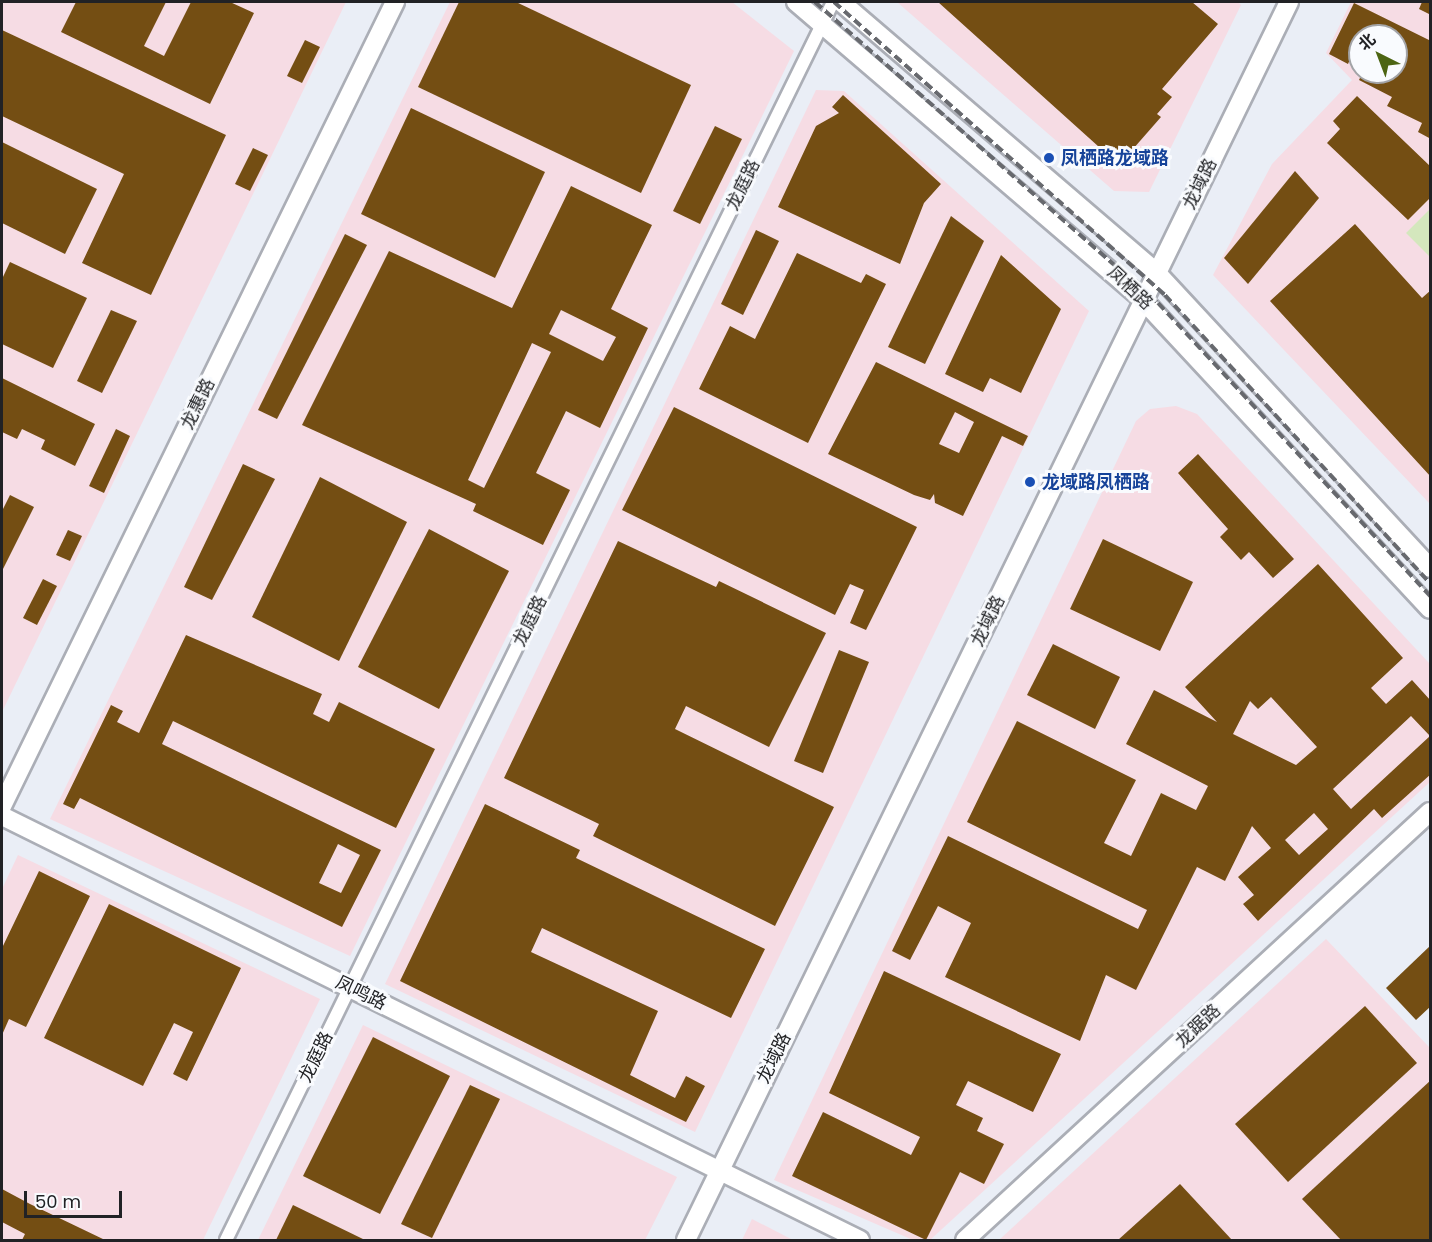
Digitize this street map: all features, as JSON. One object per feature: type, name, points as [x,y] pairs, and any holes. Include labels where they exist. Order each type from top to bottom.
[{"type":"street","name":"龙惠路","points":[[2,806],[395,2]]},
{"type":"street","name":"凤栖路","points":[[796,2],[1091,252],[1142,299],[1184,341],[1431,609]]},
{"type":"street","name":"龙庭路","points":[[226,1240],[833,2]]},
{"type":"street","name":"凤栖路","points":[[841,2],[1156,273],[1431,568]]},
{"type":"street","name":"龙域路","points":[[686,1240],[1142,299],[1289,2]]},
{"type":"street","points":[[1091,252],[1107,249],[1111,233]]},
{"type":"street","points":[[1184,341],[1190,328],[1202,321]]},
{"type":"street","name":"龙踞路","points":[[965,1240],[1431,812]]},
{"type":"street","name":"凤鸣路","points":[[2,816],[720,1170]]},
{"type":"street","points":[[720,1170],[860,1240]]},
{"type":"shaded area","points":[[2,2],[346,2],[2,712]]},
{"type":"shaded area","points":[[450,2],[732,2],[794,51],[350,956],[50,819]]},
{"type":"shaded area","points":[[897,2],[1238,2],[1241,5],[1149,192],[1114,191]]},
{"type":"shaded area","points":[[1351,2],[1430,2],[1430,504],[1213,275],[1272,164],[1348,84],[1408,84],[1408,24],[1348,24],[1348,76],[1326,53]]},
{"type":"shaded area","points":[[816,90],[844,91],[1089,311],[695,1132],[385,984]]},
{"type":"shaded area","points":[[1176,406],[1197,414],[1430,664],[1430,782],[930,1240],[913,1240],[774,1180],[1136,421],[1150,409]]},
{"type":"shaded area","points":[[18,855],[320,999],[203,1240],[2,1240],[2,889]]},
{"type":"shaded area","points":[[1326,939],[1430,1048],[1430,1240],[999,1240]]},
{"type":"shaded area","points":[[363,1025],[677,1177],[645,1240],[258,1240]]},
{"type":"shaded area","points":[[752,1219],[793,1240],[742,1240]]},
{"type":"green space","points":[[1430,209],[1430,257],[1406,233]]},
{"type":"building","points":[[76,2],[166,2],[144,46],[164,56],[191,2],[230,2],[254,13],[210,104],[61,32]]},
{"type":"building","points":[[459,2],[516,2],[691,85],[641,193],[418,87]]},
{"type":"building","points":[[938,2],[1192,2],[1218,24],[1162,89],[1172,97],[1157,114],[1161,117],[1119,165]]},
{"type":"building","points":[[1422,2],[1431,2],[1431,15],[1419,9]]},
{"type":"building","points":[[1354,3],[1397,24],[1348,24],[1348,64],[1329,54]]},
{"type":"building","points":[[2,30],[226,135],[151,295],[82,263],[124,174],[2,116]]},
{"type":"building","points":[[1408,30],[1431,41],[1431,139],[1418,132],[1422,123],[1387,106],[1392,97],[1367,84],[1408,84]]},
{"type":"building","points":[[305,40],[320,47],[302,83],[287,76]]},
{"type":"building","points":[[843,95],[941,184],[924,203],[900,264],[778,207],[816,126],[839,113],[832,107]]},
{"type":"building","points":[[1357,96],[1431,167],[1431,197],[1408,220],[1327,143],[1340,129],[1333,121]]},
{"type":"building","points":[[411,108],[545,172],[495,278],[361,214]]},
{"type":"building","points":[[715,126],[742,139],[700,224],[673,211]]},
{"type":"building","points":[[2,142],[97,189],[65,254],[2,223]]},
{"type":"building","points":[[253,148],[268,155],[250,191],[235,184]]},
{"type":"building","points":[[1295,171],[1319,198],[1248,284],[1224,258]]},
{"type":"building","points":[[571,186],[652,225],[611,309],[648,328],[600,428],[566,411],[536,473],[570,490],[543,545],[473,511],[476,504],[302,425],[389,251],[512,308]],"holes":[[[561,310],[616,337],[603,361],[549,334]],[[532,343],[551,352],[484,488],[468,480]]]},
{"type":"building","points":[[951,216],[984,241],[925,364],[888,347]]},
{"type":"building","points":[[1355,224],[1422,298],[1431,290],[1431,477],[1270,301]]},
{"type":"building","points":[[756,230],[779,241],[743,315],[721,304]]},
{"type":"building","points":[[345,234],[367,245],[277,419],[258,410]]},
{"type":"building","points":[[797,253],[861,283],[866,274],[886,284],[808,443],[699,389],[730,326],[755,339]]},
{"type":"building","points":[[1001,255],[1061,309],[1021,393],[990,378],[983,392],[945,374]]},
{"type":"building","points":[[10,262],[87,298],[53,368],[2,344],[2,279]]},
{"type":"building","points":[[111,310],[137,321],[102,393],[77,381]]},
{"type":"building","points":[[876,362],[1028,436],[1023,446],[1002,436],[963,516],[935,503],[934,494],[930,500],[914,495],[828,454]],"holes":[[[955,412],[974,422],[959,453],[939,444]]]},
{"type":"building","points":[[2,378],[95,424],[75,466],[41,449],[45,440],[22,429],[17,439],[2,432]]},
{"type":"building","points":[[674,407],[917,527],[866,630],[850,623],[864,590],[850,584],[835,615],[622,510]]},
{"type":"building","points":[[116,429],[130,436],[104,493],[89,486]]},
{"type":"building","points":[[1198,454],[1294,559],[1273,578],[1249,552],[1241,560],[1220,537],[1228,529],[1178,473]]},
{"type":"building","points":[[243,464],[275,479],[212,600],[184,587]]},
{"type":"building","points":[[320,477],[407,522],[339,661],[252,617]]},
{"type":"building","points":[[10,495],[34,507],[2,571],[2,511]]},
{"type":"building","points":[[429,529],[509,571],[439,709],[358,667]]},
{"type":"building","points":[[68,530],[82,536],[70,561],[56,555]]},
{"type":"building","points":[[1103,539],[1193,582],[1160,651],[1070,609]]},
{"type":"building","points":[[618,541],[716,587],[719,581],[826,633],[769,747],[686,706],[675,729],[834,807],[775,926],[593,836],[599,824],[504,778]]},
{"type":"building","points":[[1318,564],[1403,658],[1371,688],[1386,704],[1412,680],[1431,701],[1431,774],[1382,818],[1374,809],[1258,921],[1243,904],[1254,895],[1238,877],[1271,848],[1252,826],[1225,881],[1197,867],[1136,990],[1106,975],[1080,1041],[945,977],[971,923],[938,906],[910,960],[892,951],[948,836],[1138,929],[1147,910],[967,822],[1017,721],[1136,780],[1104,843],[1131,856],[1161,793],[1196,810],[1208,786],[1126,744],[1154,690],[1217,722],[1185,687]],"holes":[[[1271,697],[1317,747],[1296,765],[1233,734],[1250,701],[1258,709]],[[1411,716],[1430,736],[1351,809],[1333,789]],[[1314,813],[1328,829],[1299,855],[1285,840]]]},
{"type":"building","points":[[43,579],[57,586],[37,625],[23,618]]},
{"type":"building","points":[[186,635],[322,694],[313,714],[329,722],[339,702],[435,749],[396,828],[173,721],[162,744],[381,850],[342,927],[80,798],[74,809],[63,804],[111,705],[123,711],[117,722],[139,733]],"holes":[[[338,844],[360,855],[341,893],[319,883]]]},
{"type":"building","points":[[1053,644],[1120,677],[1095,729],[1027,695]]},
{"type":"building","points":[[839,650],[869,662],[823,773],[794,761]]},
{"type":"building","points":[[485,804],[580,850],[576,858],[765,949],[731,1018],[542,928],[531,952],[658,1011],[630,1075],[675,1098],[686,1076],[705,1086],[686,1122],[400,981]]},
{"type":"building","points":[[39,871],[90,896],[26,1027],[9,1019],[2,1035],[2,948]]},
{"type":"building","points":[[109,904],[241,968],[187,1081],[173,1074],[193,1032],[174,1023],[143,1086],[44,1038]]},
{"type":"building","points":[[1431,945],[1431,1006],[1416,1020],[1386,988]]},
{"type":"building","points":[[884,971],[1061,1054],[1033,1112],[968,1081],[956,1105],[983,1118],[977,1131],[1004,1144],[984,1184],[960,1172],[926,1240],[792,1176],[823,1112],[911,1155],[920,1137],[829,1093]]},
{"type":"building","points":[[1365,1006],[1417,1063],[1288,1182],[1235,1124]]},
{"type":"building","points":[[373,1037],[450,1076],[380,1214],[303,1176]]},
{"type":"building","points":[[1431,1080],[1431,1240],[1341,1240],[1302,1199]]},
{"type":"building","points":[[470,1085],[500,1099],[432,1238],[401,1224]]},
{"type":"building","points":[[1180,1184],[1232,1240],[1118,1240]]},
{"type":"building","points":[[2,1189],[105,1240],[22,1240],[25,1234],[2,1222]]},
{"type":"building","points":[[293,1205],[365,1240],[276,1240]]},
{"type":"railway","points":[[815,2],[1158,303],[1430,596]]},
{"type":"railway","points":[[834,2],[1165,295],[1430,583]]},
{"type":"place","name":"凤栖路龙域路","points":[[1049,158]]},
{"type":"place","name":"龙域路凤栖路","points":[[1030,482]]}]
